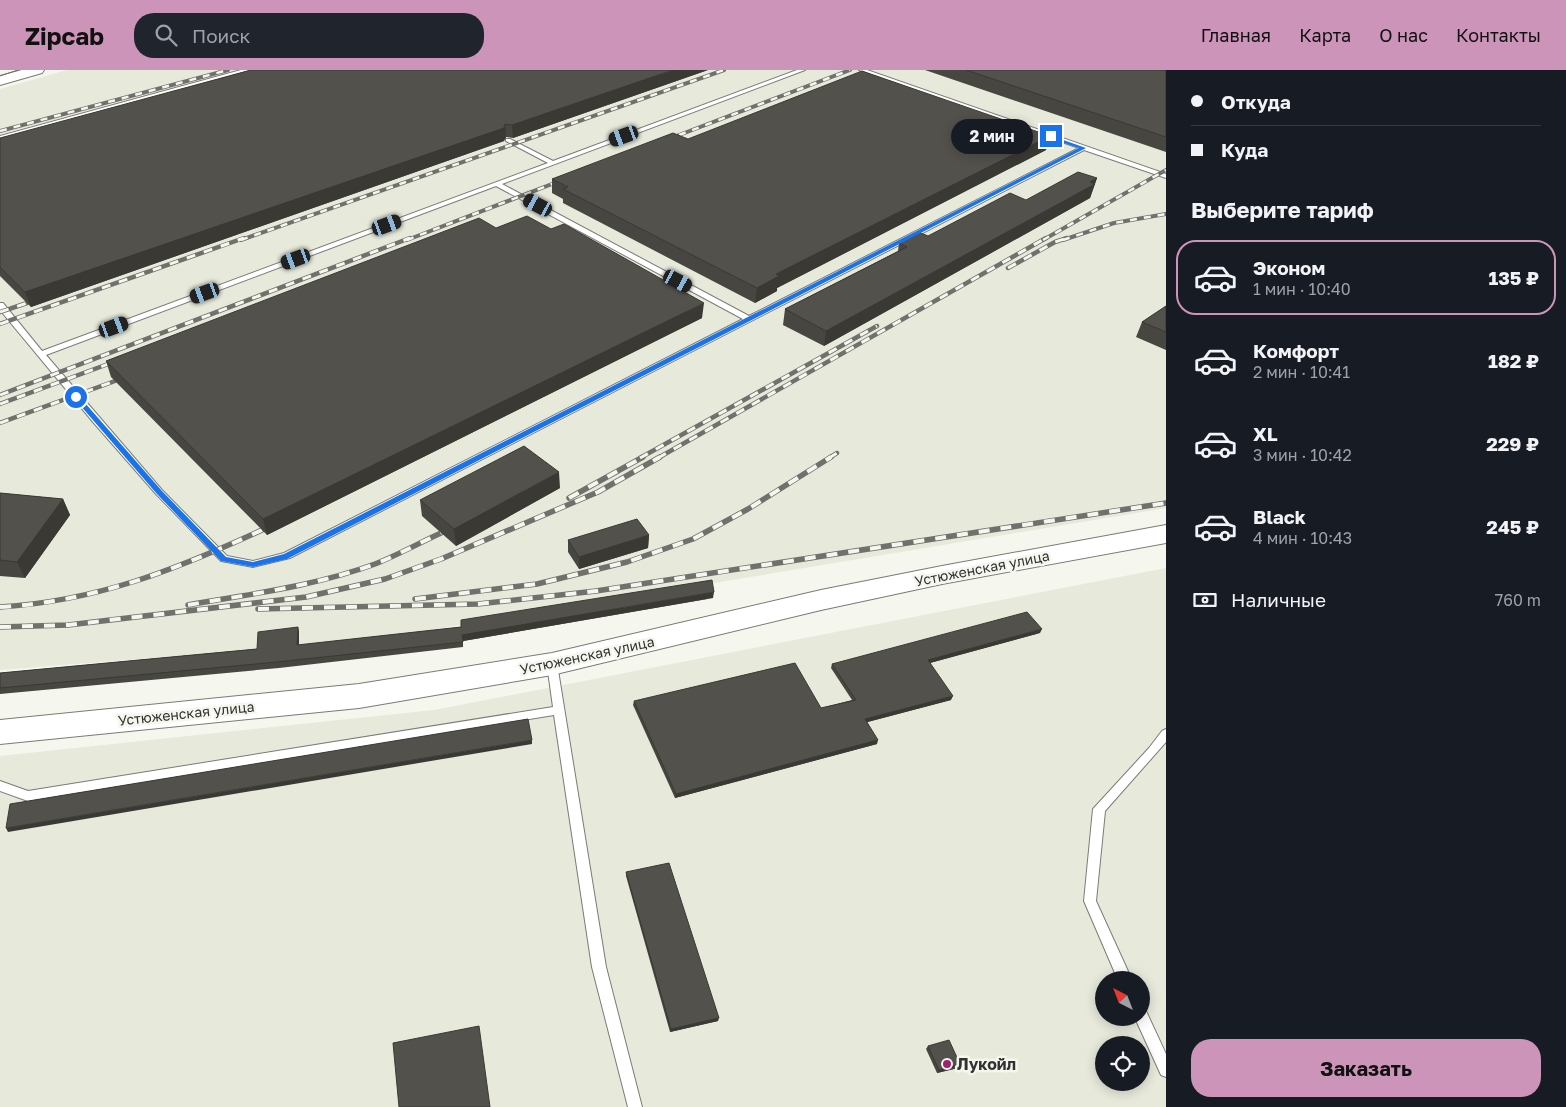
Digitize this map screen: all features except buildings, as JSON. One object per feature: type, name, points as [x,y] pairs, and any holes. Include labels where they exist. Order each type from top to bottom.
[{"type":"main road","points":[[0,81],[36,70]]},
{"type":"main road","name":"Устюженская улица","points":[[0,732],[359,696],[552,664],[831,598],[942,575],[1166,534]]},
{"type":"lane","points":[[0,138],[247,70]]},
{"type":"lane","points":[[41,354],[802,70]]},
{"type":"lane","points":[[862,70],[1166,176]]},
{"type":"lane","points":[[508,140],[553,163]]},
{"type":"lane","points":[[0,305],[159,492],[224,559],[253,564],[287,556],[1083,148]]},
{"type":"lane","points":[[497,184],[748,319]]},
{"type":"lane","points":[[552,664],[599,967],[635,1107]]},
{"type":"lane","points":[[0,786],[28,796],[560,710]]},
{"type":"lane","points":[[1121,971],[1090,901],[1099,809],[1166,734]]},
{"type":"lane","points":[[1146,1026],[1166,1070]]},
{"type":"shaded area","points":[[67,70],[1166,70],[1166,508],[358,642],[0,670],[0,89]]},
{"type":"shaded area","points":[[1166,568],[1166,1107],[0,1107],[0,756],[434,710]]},
{"type":"tram line","points":[[0,76],[18,70]]},
{"type":"railway","points":[[0,131],[228,70]]},
{"type":"railway","points":[[241,240],[724,70]]},
{"type":"railway","points":[[666,140],[850,70]]},
{"type":"railway","points":[[1043,240],[1166,170]]},
{"type":"railway","points":[[407,240],[565,179]]},
{"type":"railway","points":[[1063,240],[1114,223],[1166,214]]},
{"type":"railway","points":[[0,324],[244,238]]},
{"type":"railway","points":[[0,395],[410,238]]},
{"type":"railway","points":[[658,458],[1046,238]]},
{"type":"railway","points":[[1008,268],[1055,242],[1067,238]]},
{"type":"railway","points":[[0,312],[27,303]]},
{"type":"railway","points":[[640,458],[877,326]]},
{"type":"railway","points":[[0,404],[119,360]]},
{"type":"railway","points":[[0,423],[115,381]]},
{"type":"railway","points":[[829,458],[837,453]]},
{"type":"railway","points":[[569,498],[643,457]]},
{"type":"railway","points":[[0,627],[68,625],[306,597],[385,579],[441,559],[598,492],[660,457]]},
{"type":"railway","points":[[415,599],[537,584],[627,562],[693,539],[748,509],[831,457]]},
{"type":"railway","points":[[258,609],[478,604],[596,591],[1166,503]]},
{"type":"railway","points":[[0,607],[36,604],[103,591],[198,558],[262,530]]},
{"type":"railway","points":[[188,605],[283,589],[352,572],[375,564],[441,533]]},
{"type":"place","name":"Лукойл","points":[[947,1064]]},
{"type":"route","points":[[76,397],[159,492],[224,559],[253,564],[287,556],[1083,148],[1051,136]]}]
